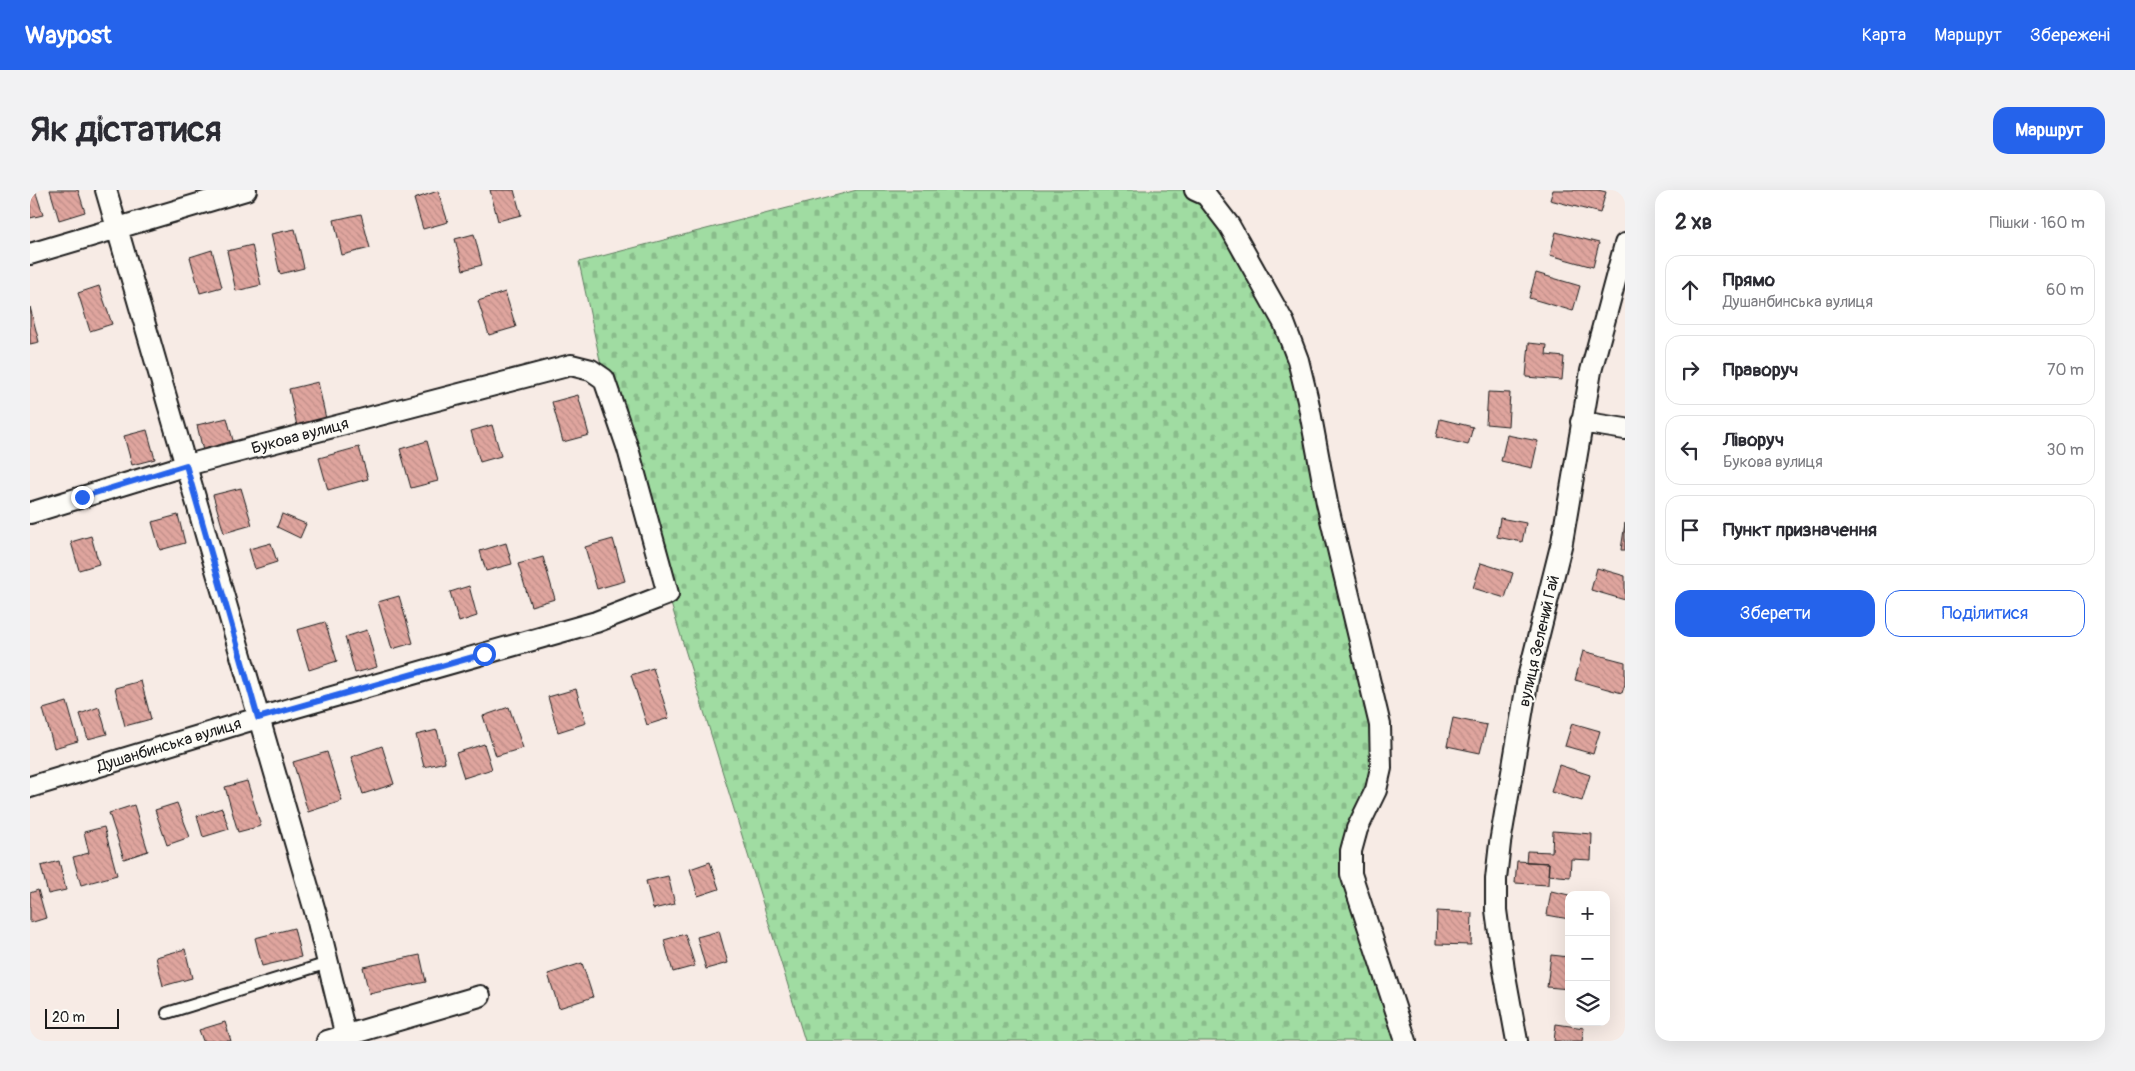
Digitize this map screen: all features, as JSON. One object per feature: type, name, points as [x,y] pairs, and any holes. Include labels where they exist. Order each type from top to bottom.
[{"type":"street","points":[[106,190],[317,918],[328,963],[339,1039],[480,996]]},
{"type":"street","points":[[30,254],[246,190]]},
{"type":"street","points":[[1195,190],[1206,195],[1228,225],[1284,324],[1298,360],[1328,503],[1380,726],[1381,768],[1376,790],[1357,829],[1351,851],[1352,874],[1406,1041]]},
{"type":"street","name":"вулиця Зелений Гай","points":[[1518,1041],[1496,910],[1496,879],[1500,843],[1528,678],[1562,542],[1591,371],[1625,244]]},
{"type":"street","name":"Букова вулиця","points":[[30,513],[186,465],[571,365]]},
{"type":"street","name":"Душанбинська вулиця","points":[[30,787],[258,718],[596,622],[668,594],[628,449],[604,379],[591,370],[571,365]]},
{"type":"street","points":[[1581,422],[1625,430]]},
{"type":"lane","points":[[168,1013],[328,963]]},
{"type":"green space","points":[[857,190],[1195,190],[1284,323],[1381,746],[1357,829],[1358,899],[1406,1041],[805,1041],[604,379],[579,262]]},
{"type":"building","points":[[30,190],[35,190],[43,215],[30,218]]},
{"type":"building","points":[[50,190],[78,190],[85,212],[59,220]]},
{"type":"building","points":[[490,190],[514,190],[521,215],[498,221]]},
{"type":"building","points":[[1553,190],[1598,190],[1606,192],[1600,213],[1550,200]]},
{"type":"building","points":[[438,191],[448,222],[423,229],[414,199]]},
{"type":"building","points":[[361,214],[370,248],[342,255],[334,220]]},
{"type":"building","points":[[295,229],[304,268],[280,274],[271,234]]},
{"type":"building","points":[[1556,232],[1599,243],[1593,267],[1550,255]]},
{"type":"building","points":[[474,234],[482,265],[463,270],[455,239]]},
{"type":"building","points":[[252,245],[261,285],[236,291],[227,251]]},
{"type":"building","points":[[212,250],[222,287],[200,293],[190,257]]},
{"type":"building","points":[[1536,273],[1580,286],[1573,311],[1529,298]]},
{"type":"building","points":[[99,286],[112,324],[90,331],[78,293]]},
{"type":"building","points":[[505,292],[516,327],[489,335],[478,301]]},
{"type":"building","points":[[30,307],[39,342],[30,344]]},
{"type":"building","points":[[1529,343],[1547,345],[1546,355],[1564,357],[1562,380],[1526,377]]},
{"type":"building","points":[[318,382],[326,419],[297,426],[289,389]]},
{"type":"building","points":[[1488,392],[1510,393],[1508,426],[1486,424]]},
{"type":"building","points":[[578,395],[589,435],[563,442],[552,402]]},
{"type":"building","points":[[227,418],[234,444],[203,451],[197,425]]},
{"type":"building","points":[[1440,419],[1473,427],[1468,445],[1436,437]]},
{"type":"building","points":[[492,425],[501,456],[480,462],[471,431]]},
{"type":"building","points":[[147,430],[155,459],[132,465],[124,436]]},
{"type":"building","points":[[1507,435],[1538,441],[1532,468],[1501,461]]},
{"type":"building","points":[[427,441],[438,481],[411,488],[400,449]]},
{"type":"building","points":[[359,447],[368,479],[328,490],[319,458]]},
{"type":"building","points":[[241,488],[252,525],[224,533],[213,495]]},
{"type":"building","points":[[282,514],[306,524],[300,538],[277,527]]},
{"type":"building","points":[[178,515],[185,543],[160,550],[152,522]]},
{"type":"building","points":[[1500,518],[1526,523],[1522,542],[1497,537]]},
{"type":"building","points":[[1625,523],[1625,550],[1621,550]]},
{"type":"building","points":[[91,536],[99,564],[79,570],[71,542]]},
{"type":"building","points":[[613,539],[625,581],[597,589],[585,547]]},
{"type":"building","points":[[271,543],[277,562],[255,569],[249,549]]},
{"type":"building","points":[[506,543],[512,564],[486,571],[480,551]]},
{"type":"building","points":[[543,557],[555,599],[531,606],[518,564]]},
{"type":"building","points":[[1481,563],[1513,573],[1505,598],[1473,588]]},
{"type":"building","points":[[1597,568],[1625,576],[1625,600],[1591,590]]},
{"type":"building","points":[[469,586],[477,616],[459,622],[450,592]]},
{"type":"building","points":[[399,596],[413,643],[392,649],[378,602]]},
{"type":"building","points":[[325,622],[337,661],[309,670],[297,630]]},
{"type":"building","points":[[367,630],[377,667],[355,673],[345,637]]},
{"type":"building","points":[[1583,651],[1625,662],[1625,684],[1622,693],[1575,680]]},
{"type":"building","points":[[653,668],[669,718],[647,725],[631,675]]},
{"type":"building","points":[[141,681],[151,719],[125,726],[115,688]]},
{"type":"building","points":[[576,689],[586,723],[558,732],[548,697]]},
{"type":"building","points":[[67,702],[78,741],[54,748],[43,709]]},
{"type":"building","points":[[99,707],[107,734],[88,739],[80,714]]},
{"type":"building","points":[[509,707],[523,748],[496,756],[483,716]]},
{"type":"building","points":[[1453,718],[1487,725],[1480,753],[1447,746]]},
{"type":"building","points":[[1572,723],[1600,731],[1593,754],[1565,746]]},
{"type":"building","points":[[437,730],[445,762],[424,767],[416,735]]},
{"type":"building","points":[[484,744],[492,769],[464,778],[456,753]]},
{"type":"building","points":[[382,746],[394,784],[363,794],[351,757]]},
{"type":"building","points":[[327,752],[342,801],[308,812],[293,762]]},
{"type":"building","points":[[1559,765],[1590,775],[1582,801],[1551,792]]},
{"type":"building","points":[[247,781],[261,826],[238,832],[225,787]]},
{"type":"building","points":[[177,803],[190,837],[167,845],[155,810]]},
{"type":"building","points":[[134,805],[148,851],[124,859],[109,813]]},
{"type":"building","points":[[222,808],[229,829],[203,837],[197,816]]},
{"type":"building","points":[[104,827],[117,875],[81,885],[73,857],[89,853],[84,832]]},
{"type":"building","points":[[1553,831],[1592,834],[1591,860],[1571,859],[1570,877],[1548,875],[1549,863],[1526,862],[1527,851],[1552,852]]},
{"type":"building","points":[[59,861],[66,890],[48,894],[41,866]]},
{"type":"building","points":[[1517,861],[1549,863],[1548,885],[1515,883]]},
{"type":"building","points":[[710,862],[719,889],[698,896],[690,869]]},
{"type":"building","points":[[668,876],[675,904],[653,909],[646,881]]},
{"type":"building","points":[[38,890],[46,918],[30,923],[30,893]]},
{"type":"building","points":[[1551,891],[1565,894],[1565,918],[1547,915]]},
{"type":"building","points":[[1437,911],[1472,913],[1471,945],[1436,944]]},
{"type":"building","points":[[294,928],[301,957],[262,966],[255,938]]},
{"type":"building","points":[[719,931],[728,963],[706,969],[697,937]]},
{"type":"building","points":[[685,934],[695,966],[673,972],[664,940]]},
{"type":"building","points":[[185,949],[192,978],[163,986],[156,957]]},
{"type":"building","points":[[420,955],[426,982],[369,994],[363,967]]},
{"type":"building","points":[[1551,955],[1565,957],[1565,989],[1547,987]]},
{"type":"building","points":[[582,963],[593,997],[559,1008],[548,974]]},
{"type":"building","points":[[225,1022],[231,1041],[203,1041],[199,1030]]},
{"type":"building","points":[[1556,1024],[1584,1028],[1582,1041],[1554,1041]]},
{"type":"route","points":[[82,497],[186,465],[258,718],[484,654]]}]
